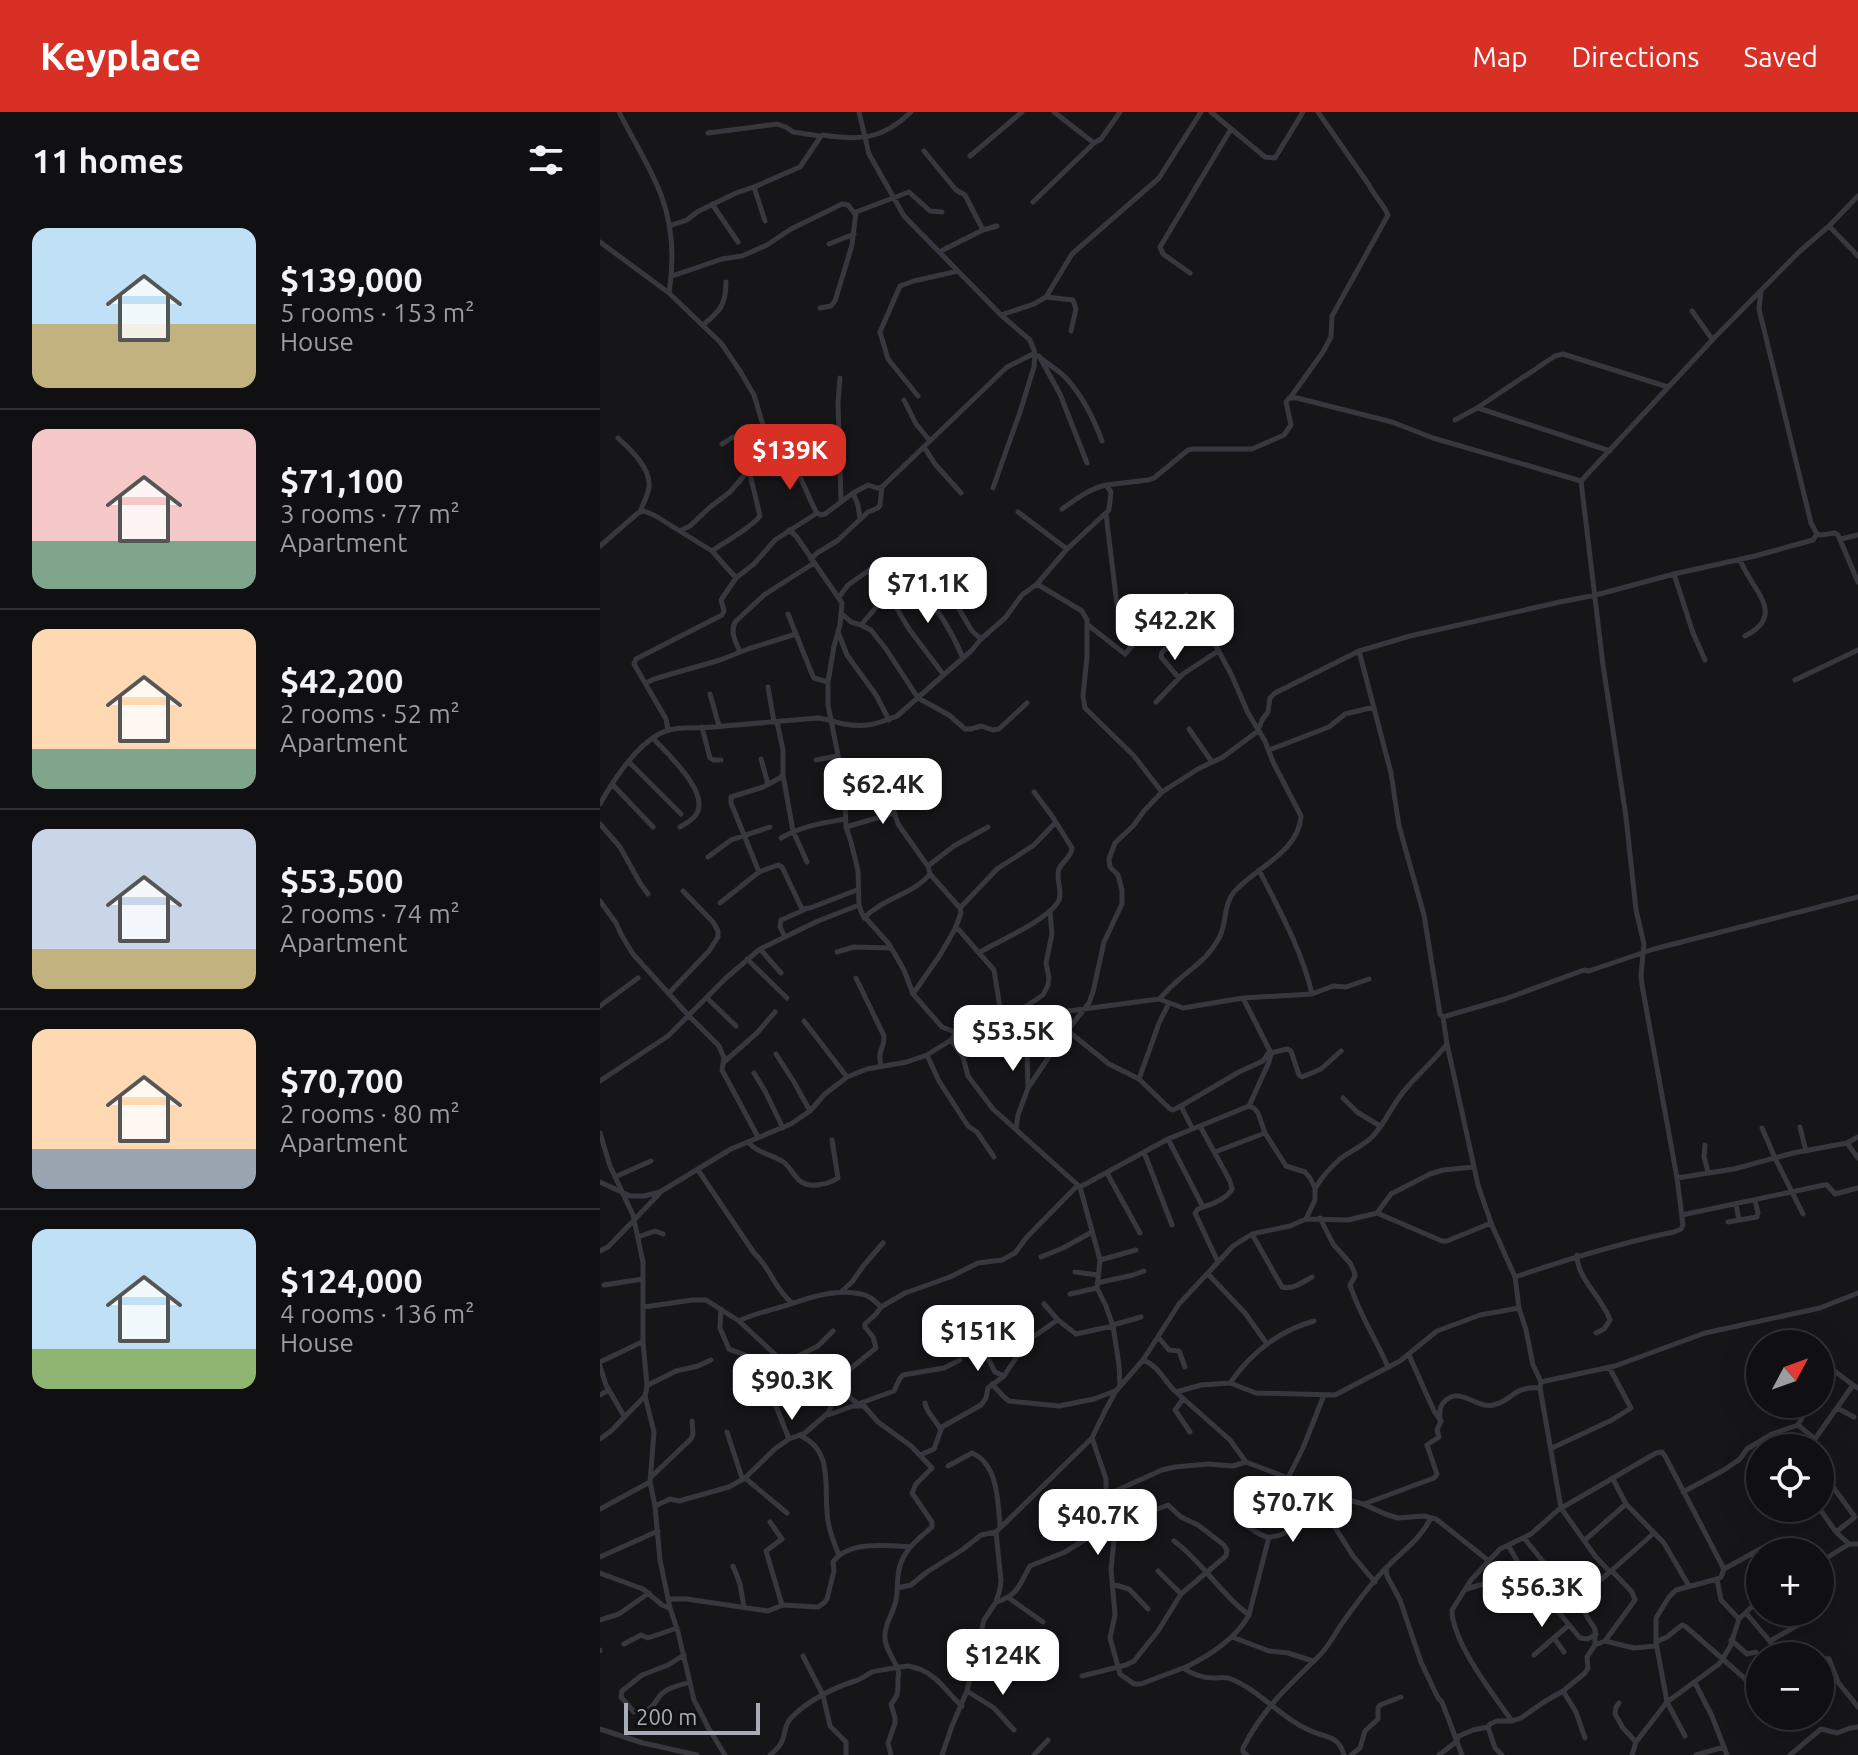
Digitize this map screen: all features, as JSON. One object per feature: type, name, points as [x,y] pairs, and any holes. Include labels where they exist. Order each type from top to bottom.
[{"type":"street","points":[[619,112],[661,196],[669,226],[673,264],[669,293]]},
{"type":"street","points":[[859,112],[870,157],[904,216],[1001,315],[1030,340],[1060,394],[1087,463]]},
{"type":"street","points":[[708,133],[777,124],[793,132],[856,139],[892,128],[911,112]]},
{"type":"street","points":[[970,156],[1022,112]]},
{"type":"street","points":[[1054,112],[1094,143]]},
{"type":"street","points":[[1033,202],[1105,135],[1120,112]]},
{"type":"street","points":[[1001,315],[1046,297],[1072,254],[1159,178],[1201,112]]},
{"type":"street","points":[[1211,112],[1265,157],[1275,158],[1303,112]]},
{"type":"street","points":[[1062,509],[1097,487],[1154,478],[1188,450],[1252,449],[1284,435],[1291,425],[1286,402],[1323,352],[1331,337],[1332,316],[1388,215],[1318,112]]},
{"type":"street","points":[[1190,273],[1163,254],[1160,247],[1231,129]]},
{"type":"street","points":[[669,226],[687,220],[712,204],[800,167],[821,136]]},
{"type":"street","points":[[924,151],[956,190],[965,195],[983,230]]},
{"type":"street","points":[[754,187],[765,221]]},
{"type":"street","points":[[855,214],[911,192],[930,211],[942,212]]},
{"type":"street","points":[[1515,1277],[1577,1255],[1674,1232],[1683,1225],[1642,985],[1644,944],[1636,910],[1581,481],[1712,339],[1858,196]]},
{"type":"street","points":[[712,204],[738,242]]},
{"type":"street","points":[[672,276],[722,259],[742,256],[842,204],[848,205],[855,214],[855,233],[835,301],[831,306],[820,308]]},
{"type":"street","points":[[939,252],[997,226]]},
{"type":"street","points":[[1829,226],[1858,256]]},
{"type":"street","points":[[829,244],[855,233]]},
{"type":"street","points":[[600,242],[669,293],[721,343],[754,395],[775,454],[789,460],[798,471],[817,513]]},
{"type":"street","points":[[918,396],[886,354],[880,332],[883,321],[900,286],[959,271]]},
{"type":"street","points":[[703,325],[725,301],[726,282]]},
{"type":"street","points":[[1761,290],[1759,309],[1811,523],[1817,534]]},
{"type":"street","points":[[1046,297],[1070,298],[1076,303],[1071,331]]},
{"type":"street","points":[[1692,311],[1712,339]]},
{"type":"street","points":[[1455,420],[1555,356],[1563,354],[1668,387]]},
{"type":"street","points":[[668,730],[666,719],[634,664],[636,659],[722,615],[721,600],[736,578],[754,564],[775,540],[817,513],[825,514],[868,485],[882,487],[1007,367],[1037,355]]},
{"type":"street","points":[[1037,355],[1074,388],[1094,420],[1102,441]]},
{"type":"street","points":[[993,488],[1037,355]]},
{"type":"street","points":[[840,378],[841,502]]},
{"type":"street","points":[[1289,398],[1392,422],[1433,438],[1581,481]]},
{"type":"street","points":[[904,400],[916,424],[930,441]]},
{"type":"street","points":[[1477,408],[1610,451]]},
{"type":"street","points":[[712,551],[754,524],[760,516],[746,457],[735,437],[722,444]]},
{"type":"street","points":[[600,546],[640,512],[649,489],[648,476],[636,456],[618,438]]},
{"type":"street","points":[[924,447],[961,493]]},
{"type":"street","points":[[681,531],[730,492],[749,470],[769,461],[775,454]]},
{"type":"street","points":[[600,804],[640,749],[668,730],[818,718],[866,726],[897,716],[1005,618],[1022,595],[1037,584],[1067,549],[1109,510],[1111,492],[1106,485]]},
{"type":"street","points":[[740,652],[732,626],[736,621],[764,595],[812,561],[817,553],[837,541],[860,518],[880,505],[882,487]]},
{"type":"street","points":[[853,493],[860,518]]},
{"type":"street","points":[[640,512],[654,515],[712,551],[736,578]]},
{"type":"street","points":[[1018,512],[1067,549]]},
{"type":"street","points":[[1106,513],[1117,605],[1131,606]]},
{"type":"street","points":[[789,530],[842,603],[828,682],[830,719],[844,785],[846,827],[858,871],[859,905],[864,918],[891,948],[913,994],[942,1027],[955,1032]]},
{"type":"street","points":[[1817,534],[1835,533],[1841,539],[1858,582]]},
{"type":"street","points":[[1016,1129],[1028,1088],[1089,1003],[1093,992],[1104,942],[1122,904],[1118,875],[1110,867],[1110,853],[1118,838],[1133,826],[1162,792],[1223,757],[1258,731],[1268,712],[1270,698],[1275,693],[1359,651],[1410,636],[1740,559],[1813,540],[1817,534]]},
{"type":"street","points":[[1841,539],[1858,535]]},
{"type":"street","points":[[1740,559],[1765,604],[1763,622],[1758,630],[1745,636]]},
{"type":"street","points":[[839,597],[848,585],[881,562]]},
{"type":"street","points":[[1674,574],[1689,623],[1705,660]]},
{"type":"street","points":[[1037,584],[1085,615],[1085,708],[1134,756],[1162,792]]},
{"type":"street","points":[[861,625],[878,605],[917,585],[943,621],[963,658]]},
{"type":"street","points":[[1159,999],[1207,957],[1221,934],[1228,900],[1282,851],[1296,834],[1301,816],[1206,627],[1186,595]]},
{"type":"street","points":[[891,599],[943,674]]},
{"type":"street","points":[[953,599],[972,631],[981,639]]},
{"type":"street","points":[[841,613],[851,622],[871,630],[918,698],[968,730],[981,726],[999,729],[1027,703]]},
{"type":"street","points":[[788,614],[814,678],[828,682]]},
{"type":"street","points":[[1179,678],[1161,657],[1162,652],[1226,618]]},
{"type":"street","points":[[1087,625],[1125,654],[1145,631]]},
{"type":"street","points":[[838,631],[847,655],[876,695],[889,720]]},
{"type":"street","points":[[646,683],[796,634]]},
{"type":"street","points":[[1795,680],[1858,650]]},
{"type":"street","points":[[1156,702],[1179,678],[1218,651]]},
{"type":"street","points":[[1359,651],[1391,773],[1399,826],[1424,915],[1440,1014],[1478,1185],[1515,1277],[1519,1308],[1540,1385],[1561,1508],[1595,1556],[1632,1592],[1635,1600],[1605,1641],[1595,1645]]},
{"type":"street","points":[[768,687],[783,750],[783,774],[793,831],[807,862]]},
{"type":"street","points":[[710,694],[719,726]]},
{"type":"street","points":[[1269,750],[1329,727],[1345,714],[1374,707]]},
{"type":"street","points":[[702,727],[710,758],[721,760]]},
{"type":"street","points":[[1189,729],[1212,762]]},
{"type":"street","points":[[653,738],[686,773],[695,790],[698,812],[680,827]]},
{"type":"street","points":[[816,760],[837,756]]},
{"type":"street","points":[[761,759],[768,784]]},
{"type":"street","points":[[629,762],[681,814]]},
{"type":"street","points":[[884,770],[898,824],[925,860],[930,874],[961,913],[940,955],[913,994]]},
{"type":"street","points":[[759,872],[731,797],[768,784],[783,774]]},
{"type":"street","points":[[612,784],[653,827]]},
{"type":"street","points":[[980,952],[1039,920],[1056,905],[1060,896],[1059,870],[1072,851],[1034,792]]},
{"type":"street","points":[[846,827],[894,813]]},
{"type":"street","points":[[781,838],[812,825],[845,819]]},
{"type":"street","points":[[960,908],[997,869],[1034,845],[1055,823]]},
{"type":"street","points":[[600,824],[620,847],[648,894]]},
{"type":"street","points":[[708,857],[743,834],[770,827]]},
{"type":"street","points":[[928,866],[954,846],[988,827]]},
{"type":"street","points":[[720,903],[759,872],[778,865],[782,867],[800,906],[805,910]]},
{"type":"street","points":[[1259,870],[1285,918],[1312,994]]},
{"type":"street","points":[[864,918],[930,874]]},
{"type":"street","points":[[785,937],[780,927],[781,920],[857,890]]},
{"type":"street","points":[[669,993],[709,951],[718,937],[713,922],[683,891]]},
{"type":"street","points":[[1443,1017],[1505,999],[1584,970],[1858,897]]},
{"type":"street","points":[[600,901],[633,954],[719,1046],[724,1058],[722,1070],[758,1137]]},
{"type":"street","points":[[600,1081],[658,1044],[760,949],[859,905]]},
{"type":"street","points":[[1015,1014],[1043,995],[1048,985],[1046,963],[1052,934],[1049,911]]},
{"type":"street","points":[[955,929],[980,952],[996,974],[1001,1015]]},
{"type":"street","points":[[837,952],[854,947],[891,948]]},
{"type":"street","points":[[760,949],[781,973]]},
{"type":"street","points":[[747,959],[787,998]]},
{"type":"street","points":[[600,1006],[638,978]]},
{"type":"street","points":[[856,978],[884,1036],[879,1051],[881,1066]]},
{"type":"street","points":[[600,1182],[630,1196],[660,1192],[718,1156],[783,1128],[810,1111],[847,1077],[927,1055],[951,1040],[955,1032],[967,1023],[1001,1015],[1082,1011],[1159,999],[1183,1008],[1243,998],[1312,994],[1369,979]]},
{"type":"street","points":[[707,998],[736,1026]]},
{"type":"street","points":[[1243,998],[1271,1052],[1249,1106]]},
{"type":"street","points":[[1139,1079],[1169,1003]]},
{"type":"street","points":[[723,1062],[757,1033],[775,1012]]},
{"type":"street","points":[[1026,1016],[1028,1088]]},
{"type":"street","points":[[804,1021],[847,1077]]},
{"type":"street","points":[[1068,1031],[1109,1064],[1139,1079],[1170,1109],[1263,1061],[1271,1052],[1291,1051],[1302,1077],[1321,1069],[1341,1051]]},
{"type":"street","points":[[951,1040],[963,1057],[970,1079],[993,1109],[1079,1187],[1100,1260],[1097,1286],[1113,1326],[1119,1365],[1118,1389]]},
{"type":"street","points":[[1315,1188],[1341,1158],[1371,1138],[1402,1094],[1447,1044]]},
{"type":"street","points":[[776,1054],[810,1111]]},
{"type":"street","points":[[927,1055],[939,1081],[968,1126],[977,1132],[994,1157]]},
{"type":"street","points":[[754,1073],[783,1128]]},
{"type":"street","points":[[1343,1098],[1357,1112],[1380,1126]]},
{"type":"street","points":[[1181,1106],[1192,1128]]},
{"type":"street","points":[[655,1506],[670,1499],[679,1501],[729,1487],[744,1478],[776,1448],[805,1433],[824,1417],[850,1369],[876,1348],[865,1324],[881,1307],[905,1293],[940,1281],[972,1265],[1002,1260],[1015,1253],[1026,1238],[1079,1187],[1192,1128],[1244,1106],[1254,1108],[1265,1133],[1286,1166],[1305,1172],[1315,1188],[1315,1200],[1306,1219]]},
{"type":"street","points":[[1200,1126],[1232,1189],[1229,1194],[1195,1213],[1218,1262]]},
{"type":"street","points":[[1800,1127],[1806,1151]]},
{"type":"street","points":[[1762,1128],[1803,1214]]},
{"type":"street","points":[[600,1133],[634,1220],[643,1262],[645,1396],[654,1432],[650,1480],[660,1560],[694,1700],[725,1755]]},
{"type":"street","points":[[1215,1152],[1265,1133]]},
{"type":"street","points":[[1677,1178],[1734,1169],[1847,1143],[1858,1137]]},
{"type":"street","points":[[1168,1139],[1203,1207]]},
{"type":"street","points":[[748,1142],[753,1148],[782,1161],[807,1185],[838,1178],[832,1140]]},
{"type":"street","points":[[1847,1143],[1858,1158]]},
{"type":"street","points":[[1705,1145],[1708,1172]]},
{"type":"street","points":[[1144,1152],[1172,1225]]},
{"type":"street","points":[[615,1177],[651,1161]]},
{"type":"street","points":[[1377,1213],[1391,1194],[1430,1174],[1474,1167]]},
{"type":"street","points":[[698,1170],[763,1262],[776,1287],[791,1303]]},
{"type":"street","points":[[1107,1173],[1140,1233]]},
{"type":"street","points":[[1682,1215],[1824,1185],[1835,1194],[1858,1188]]},
{"type":"street","points":[[600,1251],[608,1247],[660,1192]]},
{"type":"street","points":[[1728,1222],[1755,1218],[1758,1215],[1755,1200]]},
{"type":"street","points":[[1736,1204],[1739,1220]]},
{"type":"street","points":[[897,1588],[911,1585],[981,1535],[998,1530],[1092,1438],[1118,1389],[1143,1360],[1185,1296],[1233,1246],[1252,1234],[1290,1226],[1306,1219],[1348,1220],[1377,1213],[1447,1241],[1491,1223]]},
{"type":"street","points":[[1320,1218],[1333,1244],[1350,1263],[1355,1276],[1350,1285],[1355,1300],[1388,1367]]},
{"type":"street","points":[[638,1237],[655,1231],[663,1234]]},
{"type":"street","points":[[1041,1257],[1092,1232]]},
{"type":"street","points":[[1252,1234],[1282,1287],[1293,1287],[1312,1277]]},
{"type":"street","points":[[837,1293],[846,1289],[883,1243]]},
{"type":"street","points":[[1100,1260],[1136,1250]]},
{"type":"street","points":[[1577,1255],[1577,1267],[1606,1309],[1610,1320],[1604,1329],[1596,1333]]},
{"type":"street","points":[[1070,1294],[1144,1271]]},
{"type":"street","points":[[1075,1272],[1098,1275]]},
{"type":"street","points":[[1208,1274],[1245,1313],[1267,1344]]},
{"type":"street","points":[[604,1285],[643,1278]]},
{"type":"street","points":[[1363,1504],[1436,1476],[1437,1469],[1427,1445],[1439,1437],[1439,1410],[1453,1396],[1461,1395],[1489,1406],[1502,1402],[1517,1390],[1609,1367],[1705,1333],[1820,1308],[1858,1293]]},
{"type":"street","points":[[739,1321],[822,1294],[863,1294],[881,1307]]},
{"type":"street","points":[[644,1307],[706,1300],[739,1321],[766,1348],[793,1368],[805,1370],[864,1406],[932,1468],[916,1484],[912,1493],[932,1525],[910,1547],[898,1570],[896,1603],[885,1635],[897,1668],[899,1689],[891,1704],[895,1723],[888,1743],[891,1755]]},
{"type":"street","points":[[1044,1304],[1076,1334],[1141,1317]]},
{"type":"street","points":[[1176,1392],[1201,1385],[1230,1383],[1256,1393],[1335,1395],[1409,1355],[1444,1327],[1480,1315],[1519,1308]]},
{"type":"street","points":[[721,1309],[720,1328],[729,1349],[749,1358],[765,1380],[789,1439]]},
{"type":"street","points":[[920,1455],[934,1449],[945,1424],[981,1405],[988,1388],[1004,1376],[1027,1341],[1058,1320]]},
{"type":"street","points":[[1230,1383],[1242,1366],[1267,1344],[1314,1321]]},
{"type":"street","points":[[770,1391],[772,1385],[790,1372],[801,1353],[818,1346],[833,1331]]},
{"type":"street","points":[[1158,1337],[1169,1350],[1179,1351],[1185,1367]]},
{"type":"street","points":[[624,1416],[609,1390],[600,1362],[643,1342]]},
{"type":"street","points":[[981,1345],[995,1372],[1004,1376]]},
{"type":"street","points":[[1409,1355],[1441,1421]]},
{"type":"street","points":[[647,1386],[664,1376],[711,1360]]},
{"type":"street","points":[[824,1417],[894,1391],[903,1375],[944,1368],[960,1360]]},
{"type":"street","points":[[1143,1360],[1155,1366],[1183,1399],[1230,1440],[1246,1462],[1304,1487],[1398,1518],[1424,1516],[1436,1519],[1489,1561]]},
{"type":"street","points":[[1552,1448],[1631,1408],[1609,1367]]},
{"type":"street","points":[[1798,1425],[1815,1439],[1856,1386],[1834,1370]]},
{"type":"street","points":[[992,1384],[1009,1401],[1059,1406],[1094,1399],[1118,1389]]},
{"type":"street","points":[[600,1395],[609,1390]]},
{"type":"street","points":[[1288,1478],[1324,1395]]},
{"type":"street","points":[[600,1439],[645,1396]]},
{"type":"street","points":[[1183,1399],[1174,1409],[1190,1432]]},
{"type":"street","points":[[925,1403],[940,1430]]},
{"type":"street","points":[[1837,1408],[1854,1417]]},
{"type":"street","points":[[1772,1434],[1798,1425],[1802,1418]]},
{"type":"street","points":[[600,1509],[650,1480],[691,1439],[692,1421]]},
{"type":"street","points":[[727,1432],[744,1478],[787,1513]]},
{"type":"street","points":[[798,1435],[809,1441],[823,1461],[829,1526],[839,1555]]},
{"type":"street","points":[[1092,1438],[1106,1479],[1114,1540],[1111,1569],[1115,1615],[1110,1638],[1117,1668],[1125,1679],[1141,1684],[1183,1668],[1232,1637],[1249,1615],[1269,1537]]},
{"type":"street","points":[[1683,1492],[1724,1470],[1740,1459],[1746,1450]]},
{"type":"street","points":[[1512,1721],[1466,1651],[1452,1613],[1471,1580],[1500,1549],[1536,1531],[1561,1508],[1662,1452],[1724,1569]]},
{"type":"street","points":[[942,1755],[967,1691],[984,1620],[996,1602],[1001,1581],[997,1558],[997,1494],[989,1468],[972,1453],[948,1466]]},
{"type":"street","points":[[1074,1523],[1106,1496],[1162,1470],[1208,1464],[1233,1466],[1246,1462]]},
{"type":"street","points":[[1613,1479],[1626,1504],[1664,1543],[1689,1586]]},
{"type":"street","points":[[1236,1518],[1269,1537],[1294,1528],[1306,1511],[1304,1487]]},
{"type":"street","points":[[1834,1488],[1855,1517],[1836,1532]]},
{"type":"street","points":[[1344,1498],[1331,1521],[1353,1556],[1375,1582]]},
{"type":"street","points":[[1585,1540],[1626,1504]]},
{"type":"street","points":[[996,1602],[1009,1598],[1022,1584],[1030,1566],[1086,1539],[1119,1529],[1155,1510],[1170,1506],[1181,1517],[1216,1538],[1227,1550],[1226,1556],[1181,1594],[1139,1656],[1126,1665],[1082,1676]]},
{"type":"street","points":[[1247,1755],[1243,1752],[1245,1743],[1270,1706],[1318,1657],[1386,1568],[1422,1533],[1431,1518]]},
{"type":"street","points":[[770,1522],[782,1539],[766,1551],[782,1605]]},
{"type":"street","points":[[1829,1522],[1849,1544]]},
{"type":"street","points":[[600,1557],[658,1531]]},
{"type":"street","points":[[1580,1597],[1654,1533]]},
{"type":"street","points":[[1439,1755],[1459,1736],[1497,1721],[1521,1718],[1563,1691],[1588,1668],[1587,1657],[1595,1645],[1596,1634],[1580,1597],[1542,1562],[1524,1538]]},
{"type":"street","points":[[1174,1541],[1249,1615]]},
{"type":"street","points":[[1834,1553],[1849,1544],[1858,1544]]},
{"type":"street","points":[[668,1599],[768,1611],[782,1605],[818,1607],[824,1603],[831,1587],[833,1562],[839,1555],[871,1545],[910,1547]]},
{"type":"street","points":[[1508,1545],[1517,1561],[1580,1638],[1596,1634]]},
{"type":"street","points":[[1685,1736],[1667,1702],[1656,1644],[1656,1617],[1673,1592],[1717,1579],[1724,1569],[1746,1557]]},
{"type":"street","points":[[1466,1589],[1493,1581],[1517,1561]]},
{"type":"street","points":[[733,1566],[744,1607]]},
{"type":"street","points":[[1386,1568],[1421,1662],[1442,1702],[1462,1755]]},
{"type":"street","points":[[1158,1571],[1181,1594]]},
{"type":"street","points":[[600,1573],[649,1593],[670,1608]]},
{"type":"street","points":[[1717,1579],[1721,1600],[1739,1619]]},
{"type":"street","points":[[1112,1584],[1129,1589],[1148,1609]]},
{"type":"street","points":[[600,1620],[619,1614],[649,1593]]},
{"type":"street","points":[[1009,1598],[1043,1622]]},
{"type":"street","points":[[1632,1755],[1636,1742],[1667,1702],[1719,1664],[1739,1619],[1746,1613]]},
{"type":"street","points":[[1534,1655],[1569,1625]]},
{"type":"street","points":[[1605,1641],[1634,1648],[1656,1644],[1682,1625],[1746,1680]]},
{"type":"street","points":[[1757,1626],[1770,1641],[1796,1626]]},
{"type":"street","points":[[624,1644],[641,1635],[648,1638],[677,1628]]},
{"type":"street","points":[[1232,1637],[1269,1651],[1313,1661]]},
{"type":"street","points":[[1554,1638],[1564,1652]]},
{"type":"street","points":[[1731,1640],[1746,1653]]},
{"type":"street","points":[[684,1655],[642,1675],[622,1691],[621,1697],[634,1712],[645,1712],[653,1707],[662,1693],[691,1682]]},
{"type":"street","points":[[803,1656],[823,1695],[830,1726],[846,1742],[846,1755]]},
{"type":"street","points":[[770,1755],[783,1740],[787,1722],[795,1714],[823,1695],[874,1671],[906,1665],[918,1668],[938,1679],[962,1706]]},
{"type":"street","points":[[1183,1668],[1208,1679],[1230,1678],[1305,1729],[1336,1740],[1344,1755]]},
{"type":"street","points":[[1834,1672],[1838,1682],[1858,1707]]},
{"type":"street","points":[[1695,1683],[1727,1755]]},
{"type":"street","points":[[967,1691],[994,1708],[1014,1730]]},
{"type":"street","points":[[1563,1691],[1576,1712],[1585,1738]]},
{"type":"street","points":[[1351,1755],[1360,1748],[1365,1731],[1378,1719],[1380,1705],[1401,1697]]},
{"type":"street","points":[[1619,1703],[1615,1714],[1636,1742]]},
{"type":"street","points":[[1488,1727],[1495,1748],[1502,1755]]},
{"type":"street","points":[[1790,1755],[1821,1729],[1837,1733],[1858,1727]]},
{"type":"street","points":[[600,1729],[697,1755]]},
{"type":"street","points":[[1034,1755],[1048,1740]]},
{"type":"street","points":[[1696,1755],[1724,1747]]}]
